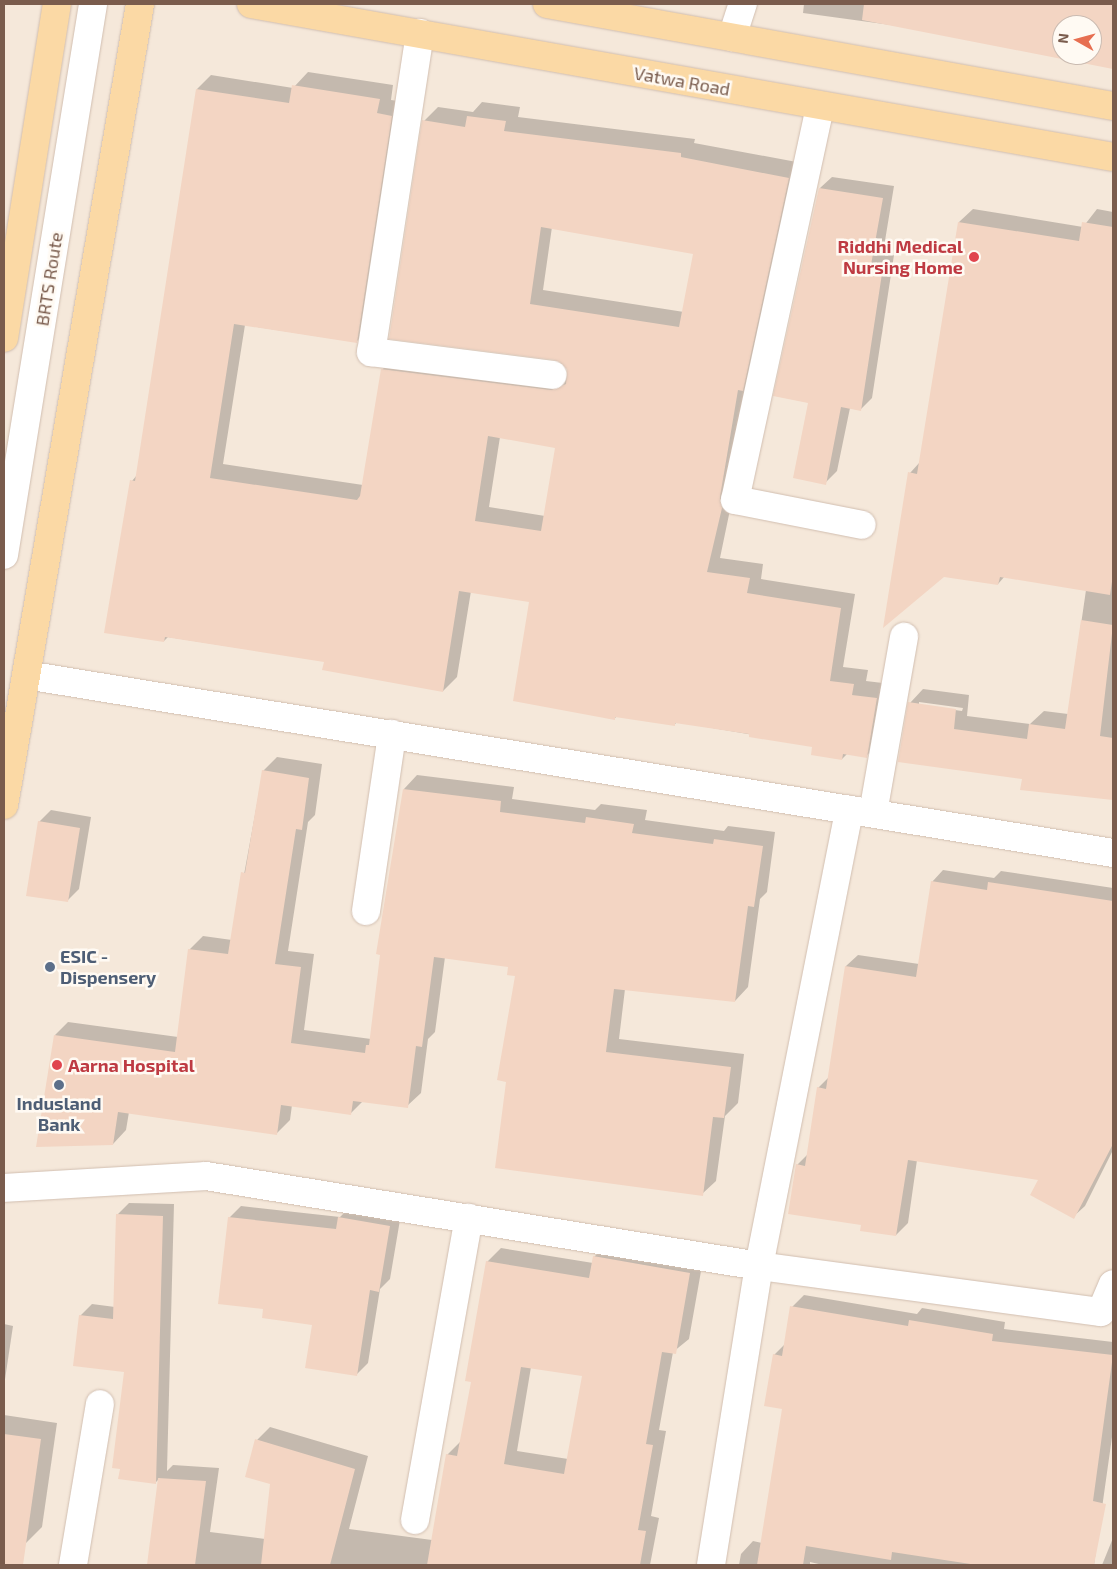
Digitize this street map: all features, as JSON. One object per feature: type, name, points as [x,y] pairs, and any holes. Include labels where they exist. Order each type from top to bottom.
[{"type":"main road","points":[[4,338],[57,4]]},
{"type":"main road","points":[[4,805],[140,4]]},
{"type":"main road","name":"Vatwa Road","points":[[251,4],[420,33],[820,107],[1113,157]]},
{"type":"main road","points":[[547,4],[1113,106]]},
{"type":"street","name":"BRTS Route","points":[[4,555],[93,4]]},
{"type":"street","points":[[732,37],[743,4]]},
{"type":"street","points":[[420,33],[371,352],[553,375]]},
{"type":"street","points":[[820,107],[734,500],[862,525]]},
{"type":"street","points":[[711,1565],[759,1266],[861,812],[904,637]]},
{"type":"street","points":[[26,675],[1113,853]]},
{"type":"street","points":[[366,911],[392,734]]},
{"type":"street","points":[[4,1188],[206,1176],[759,1266],[1107,1314],[1113,1284]]},
{"type":"street","points":[[415,1520],[469,1218]]},
{"type":"street","points":[[73,1565],[100,1404]]},
{"type":"shaded area","points":[[4,4],[1113,4],[1113,1565],[4,1565]]},
{"type":"building","points":[[864,4],[1113,4],[1113,69],[1093,65],[1102,65],[1102,15],[1052,15],[1052,57],[862,20]]},
{"type":"building","points":[[292,85],[380,99],[377,113],[392,116],[357,343],[234,324],[210,478],[357,500],[360,496],[381,369],[551,390],[566,384],[567,369],[555,360],[389,339],[422,120],[465,127],[467,116],[506,121],[504,131],[681,153],[681,157],[789,178],[743,391],[738,390],[720,497],[722,508],[707,572],[750,578],[747,593],[841,608],[830,681],[854,684],[852,695],[877,698],[867,758],[843,754],[842,760],[811,755],[812,747],[749,737],[749,734],[675,723],[675,726],[615,717],[615,720],[513,701],[529,602],[459,591],[443,692],[322,670],[324,662],[165,637],[164,642],[104,633],[130,480],[135,481],[196,89],[289,103]],"holes":[[[541,227],[693,254],[679,327],[530,304]],[[488,436],[555,448],[541,531],[475,521]]]},
{"type":"building","points":[[819,188],[883,198],[871,265],[883,267],[861,411],[841,407],[826,485],[793,478],[808,403],[773,396]]},
{"type":"building","points":[[958,222],[1079,241],[1082,222],[1113,227],[1113,575],[1110,595],[1000,577],[998,585],[944,577],[883,628],[908,472],[917,474]]},
{"type":"building","points":[[1081,620],[1113,625],[1100,736],[1113,738],[1113,800],[1020,790],[1022,779],[898,762],[908,702],[956,709],[954,729],[1027,739],[1029,724],[1065,729]]},
{"type":"building","points":[[262,770],[309,778],[302,830],[296,829],[275,964],[301,967],[291,1043],[365,1053],[366,1045],[369,1045],[380,955],[376,954],[403,789],[501,801],[500,812],[585,823],[586,817],[634,824],[632,833],[713,844],[714,839],[763,846],[754,907],[748,906],[735,1002],[614,989],[606,1052],[731,1067],[724,1118],[713,1117],[703,1196],[495,1168],[506,1082],[497,1080],[515,976],[507,975],[508,967],[434,957],[422,1047],[416,1046],[408,1108],[353,1101],[351,1115],[281,1105],[277,1135],[118,1112],[113,1145],[36,1147],[54,1035],[175,1052],[188,949],[228,954],[241,872],[245,873]]},
{"type":"building","points":[[38,821],[80,828],[68,902],[26,896]]},
{"type":"building","points":[[931,881],[987,890],[988,882],[1113,901],[1113,1144],[1074,1219],[1030,1195],[1038,1180],[908,1160],[896,1236],[860,1231],[861,1225],[788,1214],[796,1164],[805,1166],[817,1087],[826,1089],[845,966],[916,977]]},
{"type":"building","points":[[116,1214],[163,1216],[156,1484],[118,1479],[120,1469],[112,1468],[124,1372],[73,1366],[79,1315],[113,1319]]},
{"type":"building","points":[[228,1217],[336,1229],[338,1217],[390,1226],[379,1292],[370,1290],[357,1376],[305,1368],[312,1325],[262,1318],[263,1309],[218,1304]]},
{"type":"building","points":[[593,1256],[690,1273],[676,1354],[662,1352],[646,1444],[653,1445],[638,1530],[646,1531],[640,1565],[427,1565],[446,1454],[457,1456],[471,1382],[465,1381],[486,1261],[589,1278]],"holes":[[[521,1367],[582,1376],[564,1474],[504,1464]]]},
{"type":"building","points":[[790,1306],[908,1326],[909,1320],[993,1334],[992,1341],[1113,1355],[1093,1501],[1106,1504],[1094,1565],[977,1565],[892,1552],[891,1560],[806,1546],[803,1565],[757,1565],[782,1409],[764,1406],[773,1354],[782,1356]]},
{"type":"building","points":[[4,1434],[41,1439],[23,1565],[4,1564]]},
{"type":"building","points":[[255,1439],[355,1469],[330,1565],[261,1565],[270,1484],[245,1477]]},
{"type":"building","points":[[158,1478],[206,1481],[195,1565],[147,1565]]},
{"type":"place","name":"Riddhi Medical Nursing Home","points":[[974,257]]},
{"type":"place","name":"ESIC - Dispensery","points":[[50,967]]},
{"type":"place","name":"Aarna Hospital","points":[[57,1065]]},
{"type":"place","name":"Indusland Bank","points":[[59,1085]]}]
